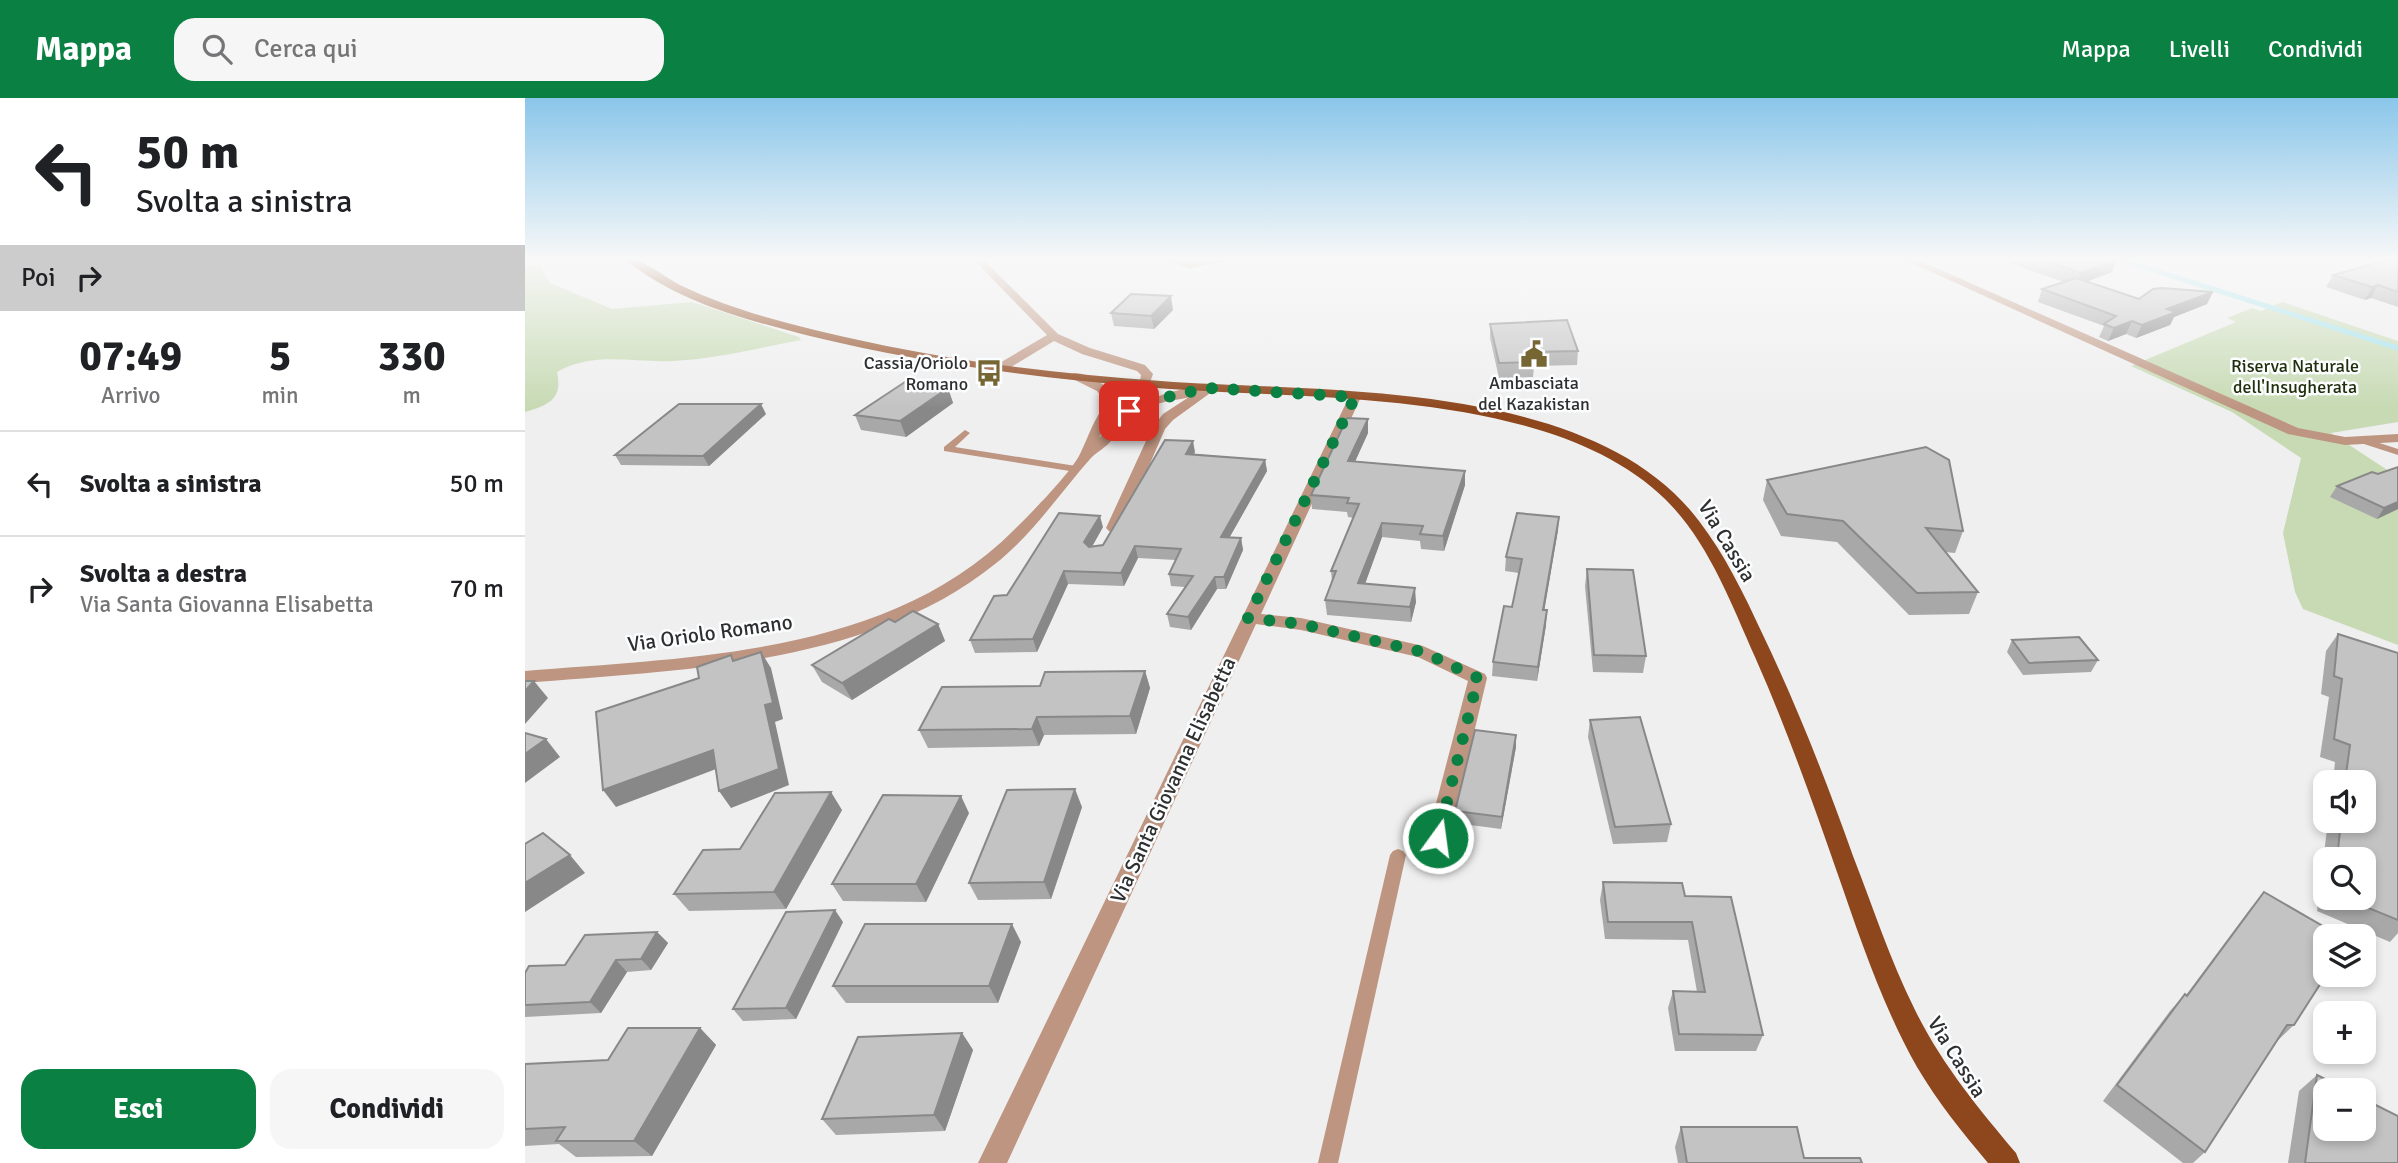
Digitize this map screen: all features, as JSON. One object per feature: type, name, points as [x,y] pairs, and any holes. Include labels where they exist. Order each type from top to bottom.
[{"type":"main road","name":"Via Cassia","points":[[731,309],[755,318],[886,350],[1002,367],[1146,383],[1355,397],[1454,408],[1571,436],[1629,463],[1675,502],[1711,551],[1781,695],[1898,1002],[1929,1062],[2006,1163]]},
{"type":"street","points":[[1027,309],[1054,336],[1086,351],[1143,370],[1146,383]]},
{"type":"street","points":[[2019,309],[2284,428],[2319,439],[2398,442]]},
{"type":"street","points":[[1002,367],[1054,336]]},
{"type":"street","points":[[1077,376],[1101,388],[1114,403]]},
{"type":"street","name":"Via Oriolo Romano","points":[[1087,454],[1096,428],[1114,403],[1131,388],[1146,383]]},
{"type":"street","name":"Via Oriolo Romano","points":[[525,677],[752,655],[811,642],[878,620],[933,596],[977,570],[1033,520],[1087,454],[1104,441],[1129,411],[1146,383]]},
{"type":"street","points":[[1129,411],[1174,395],[1209,388]]},
{"type":"street","points":[[1104,544],[1122,515],[1159,428],[1168,417],[1209,388]]},
{"type":"street","name":"Via Santa Giovanna Elisabetta","points":[[992,1163],[1355,397]]},
{"type":"street","points":[[1248,618],[1301,624],[1423,652],[1478,678],[1438,838]]},
{"type":"lane","points":[[965,433],[947,449],[1076,469]]},
{"type":"lane","points":[[1328,1163],[1398,855]]},
{"type":"green space","points":[[525,309],[712,309],[799,337],[801,340],[689,360],[614,359],[585,362],[557,372],[556,395],[541,407],[525,412]]},
{"type":"green space","name":"Riserva Naturale dell'Insugherata","points":[[2250,309],[2261,311],[2302,309],[2398,341],[2398,422],[2331,433],[2398,477],[2398,645],[2303,609],[2295,592],[2283,533],[2301,458],[2232,412],[2131,366],[2236,322],[2227,318]]},
{"type":"building","points":[[1116,309],[1158,309],[1151,316],[1111,313]]},
{"type":"building","points":[[2096,309],[2168,309],[2176,312],[2142,325],[2132,321],[2114,328],[2104,324],[2116,316]]},
{"type":"building","points":[[1567,320],[1578,351],[1531,352],[1534,362],[1499,363],[1490,324]]},
{"type":"building","points":[[905,382],[948,388],[900,421],[855,415]]},
{"type":"building","points":[[679,404],[761,404],[703,456],[615,455]]},
{"type":"building","points":[[1347,418],[1368,419],[1348,461],[1465,471],[1443,536],[1420,534],[1423,526],[1382,523],[1358,583],[1415,588],[1410,607],[1325,600],[1336,571],[1331,571],[1359,504],[1347,503],[1349,498],[1311,495]]},
{"type":"building","points":[[1165,440],[1193,441],[1186,454],[1265,460],[1221,537],[1241,538],[1224,577],[1215,577],[1188,617],[1167,614],[1193,576],[1169,574],[1181,549],[1135,546],[1121,573],[1064,571],[1033,639],[970,640],[994,596],[1007,595],[1059,513],[1100,516],[1084,542],[1089,547],[1103,545]]},
{"type":"building","points":[[1926,447],[1949,460],[1963,531],[1926,528],[1978,592],[1917,593],[1843,521],[1787,514],[1767,480]]},
{"type":"building","points":[[2398,467],[2398,502],[2384,508],[2337,486],[2372,472],[2378,474]]},
{"type":"building","points":[[1517,513],[1559,517],[1543,610],[1547,610],[1538,667],[1493,662],[1504,606],[1512,607],[1522,559],[1506,557]]},
{"type":"building","points":[[1587,569],[1633,570],[1646,656],[1594,655]]},
{"type":"building","points":[[913,611],[938,624],[842,683],[812,665],[889,619],[895,622]]},
{"type":"building","points":[[2338,634],[2398,653],[2398,920],[2373,910],[2376,910],[2376,847],[2338,847],[2340,833],[2376,833],[2376,770],[2347,770],[2350,745],[2334,739],[2342,679],[2334,676]]},
{"type":"building","points":[[2079,637],[2098,660],[2029,663],[2012,640]]},
{"type":"building","points":[[761,652],[773,703],[765,705],[779,769],[719,791],[713,750],[603,790],[596,712],[699,678],[697,667],[731,655],[733,661]]},
{"type":"building","points":[[1145,671],[1130,716],[1037,717],[1032,729],[919,730],[942,687],[1040,686],[1045,672]]},
{"type":"building","points":[[525,681],[534,681],[525,691]]},
{"type":"building","points":[[1640,717],[1671,824],[1615,827],[1590,720]]},
{"type":"building","points":[[1475,730],[1516,735],[1502,817],[1455,811]]},
{"type":"building","points":[[525,733],[546,739],[525,754]]},
{"type":"building","points":[[1075,789],[1044,882],[969,883],[1007,790]]},
{"type":"building","points":[[831,792],[774,892],[674,894],[703,850],[740,849],[775,793]]},
{"type":"building","points":[[883,795],[961,796],[916,884],[832,884]]},
{"type":"building","points":[[543,833],[570,855],[525,883],[525,844]]},
{"type":"building","points":[[1603,882],[1682,883],[1685,896],[1731,897],[1763,1035],[1679,1034],[1673,991],[1705,992],[1692,922],[1608,922]]},
{"type":"building","points":[[2264,892],[2319,924],[2313,924],[2313,987],[2318,987],[2294,1025],[2287,1025],[2205,1152],[2117,1085],[2185,994],[2187,996]]},
{"type":"building","points":[[835,910],[786,1008],[733,1009],[786,912]]},
{"type":"building","points":[[865,924],[1012,924],[989,986],[833,986]]},
{"type":"building","points":[[657,932],[641,959],[616,960],[590,1002],[525,1005],[525,973],[529,966],[565,965],[585,935]]},
{"type":"building","points":[[628,1028],[700,1028],[634,1141],[556,1141],[565,1127],[525,1129],[525,1064],[608,1060]]},
{"type":"building","points":[[962,1033],[934,1115],[822,1119],[858,1037]]},
{"type":"building","points":[[2313,1104],[2313,1141],[2376,1141],[2376,1105],[2398,1116],[2398,1163],[2305,1163]]},
{"type":"building","points":[[1681,1127],[1797,1127],[1804,1158],[1860,1158],[1862,1163],[1687,1163]]},
{"type":"waterway","points":[[2275,309],[2398,348]]},
{"type":"place","name":"Ambasciata del Kazakistan","points":[[1534,354]]},
{"type":"place","name":"Cassia/Oriolo Romano","points":[[989,373]]},
{"type":"route","points":[[1129,411],[1174,395],[1209,388],[1355,397],[1248,618],[1301,624],[1423,652],[1478,678],[1438,838]]}]
